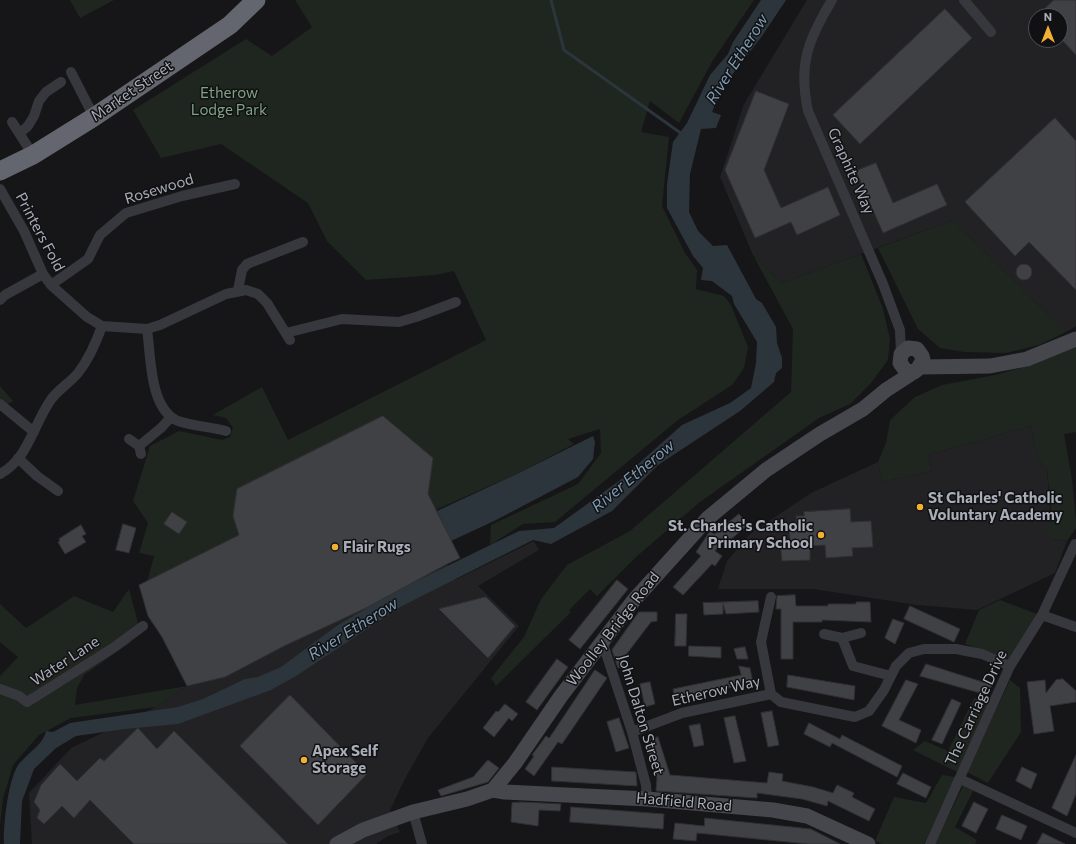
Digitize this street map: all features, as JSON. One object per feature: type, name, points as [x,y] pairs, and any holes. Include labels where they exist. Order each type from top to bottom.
[{"type":"highway","name":"Market Street","points":[[0,171],[33,155],[94,117],[230,25],[256,0]]},
{"type":"street","name":"Graphite Way","points":[[832,0],[820,19],[806,52],[803,71],[804,92],[808,111],[883,284],[900,330],[900,359]]},
{"type":"street","points":[[964,0],[991,32]]},
{"type":"street","points":[[71,72],[94,117]]},
{"type":"street","points":[[20,133],[28,126],[34,116],[39,101],[46,92],[60,82]]},
{"type":"street","points":[[12,122],[33,155]]},
{"type":"street","name":"Rosewood","points":[[51,285],[88,259],[100,235],[126,213],[182,196],[235,184]]},
{"type":"street","name":"Printers Fold","points":[[0,189],[24,231],[43,274],[51,285],[87,317],[102,326],[147,329],[160,325],[226,294],[238,290]]},
{"type":"street","points":[[303,242],[247,264],[242,270],[238,290],[258,294],[267,303],[288,336],[342,319],[399,322],[456,302]]},
{"type":"street","points":[[0,300],[5,295],[43,274]]},
{"type":"street","points":[[0,474],[7,470],[18,458],[34,432],[50,400],[81,368],[97,342],[102,326]]},
{"type":"street","points":[[147,329],[151,378],[161,402],[171,417],[186,423],[226,431]]},
{"type":"street","points":[[900,330],[918,361]]},
{"type":"street","points":[[918,361],[906,371],[900,359],[908,348],[918,361],[960,366],[990,366],[1027,359],[1076,339]]},
{"type":"street","name":"Woolley Bridge Road","points":[[886,390],[900,359]]},
{"type":"street","name":"Woolley Bridge Road","points":[[493,790],[515,763],[602,641],[634,600],[708,518],[766,470],[820,434],[863,409],[918,361]]},
{"type":"street","points":[[0,404],[34,432]]},
{"type":"street","points":[[129,439],[140,450],[171,417]]},
{"type":"street","points":[[18,458],[37,476],[58,492]]},
{"type":"street","name":"The Carriage Drive","points":[[930,844],[1010,666],[1042,615],[1075,544]]},
{"type":"street","points":[[771,597],[764,623],[761,646],[769,676],[771,694]]},
{"type":"street","points":[[1042,615],[1076,626]]},
{"type":"street","name":"Water Lane","points":[[0,689],[19,696],[27,702],[113,648],[143,626]]},
{"type":"street","points":[[824,634],[842,638],[861,633]]},
{"type":"street","points":[[842,638],[853,666],[891,676]]},
{"type":"street","name":"John Dalton Street","points":[[602,641],[632,732],[646,785],[647,799]]},
{"type":"street","name":"Etherow Way","points":[[632,732],[682,713],[771,694],[781,702],[855,717],[869,711],[877,701],[896,666],[909,653],[924,649],[956,649],[982,654],[1010,666]]},
{"type":"street","points":[[960,779],[1076,833]]},
{"type":"street","points":[[337,844],[363,830],[413,812],[467,799],[493,790]]},
{"type":"street","name":"Hadfield Road","points":[[493,790],[505,792],[647,799],[773,810],[807,816],[868,844]]},
{"type":"street","points":[[413,812],[422,844]]},
{"type":"shaded area","points":[[807,0],[1076,0],[1076,326],[1066,332],[953,220],[782,283],[753,255],[720,177],[744,104]]},
{"type":"shaded area","name":"St Charles' Catholic Voluntary Academy","points":[[1031,426],[1038,458],[1047,470],[1052,539],[1067,541],[1055,573],[977,610],[917,605],[813,589],[718,589],[727,561],[751,533],[811,493],[878,462],[882,482],[932,471],[928,455]]},
{"type":"shaded area","points":[[237,489],[428,494],[460,558],[447,564],[455,580],[534,541],[539,550],[478,586],[519,626],[428,738],[406,777],[390,810],[400,832],[388,836],[376,844],[32,844],[29,793],[71,748],[156,707],[187,686],[162,637],[148,616],[139,585],[239,535],[233,516]]},
{"type":"green space","points":[[70,0],[114,0],[80,18]]},
{"type":"green space","name":"Etherow Lodge Park","points":[[295,0],[754,0],[713,60],[679,123],[650,101],[641,132],[669,137],[662,206],[685,253],[697,270],[696,289],[724,296],[731,305],[748,347],[744,368],[732,385],[678,420],[555,522],[523,524],[490,545],[491,525],[578,484],[601,453],[600,429],[568,439],[574,444],[521,472],[424,515],[384,431],[233,516],[239,535],[147,582],[154,556],[139,553],[148,523],[133,501],[150,446],[179,431],[222,440],[230,437],[233,428],[226,418],[213,415],[262,387],[288,440],[486,340],[454,271],[436,275],[366,280],[327,241],[308,203],[221,144],[161,158],[133,110],[246,39],[272,56],[312,27]]},
{"type":"green space","points":[[953,220],[1066,332],[1039,345],[1006,353],[964,352],[940,348],[918,329],[878,248]]},
{"type":"green space","points":[[861,254],[883,309],[890,339],[888,360],[871,383],[850,404],[819,418],[700,502],[636,557],[597,596],[590,589],[569,610],[571,612],[496,686],[491,678],[524,637],[541,599],[567,565],[630,531],[791,392],[793,329],[753,255],[782,283]]},
{"type":"green space","points":[[1076,343],[1076,432],[1064,434],[1072,479],[1076,528],[1067,541],[1052,539],[1044,529],[1052,521],[1047,470],[1038,458],[1031,426],[928,455],[932,471],[882,482],[878,462],[886,443],[890,420],[915,397],[942,385],[995,375],[1035,364]]},
{"type":"green space","points":[[0,386],[13,401],[0,408]]},
{"type":"green space","points":[[129,589],[138,623],[131,642],[84,675],[77,688],[75,705],[187,686],[156,707],[71,718],[39,735],[13,765],[3,799],[0,825],[0,676],[18,657],[0,642],[0,604],[26,628],[74,596],[113,612]]},
{"type":"green space","points":[[1000,600],[1037,614],[1009,659],[965,644],[979,610]]},
{"type":"green space","points":[[1010,680],[1020,688],[1021,732],[988,783],[967,772]]},
{"type":"green space","points":[[974,698],[989,703],[957,772],[913,750],[925,741],[948,751]]},
{"type":"green space","points":[[942,775],[956,777],[924,844],[882,844],[875,841],[894,797],[926,803]]},
{"type":"green space","points":[[963,786],[973,791],[955,827],[977,840],[975,844],[935,844]]},
{"type":"water","name":"River Etherow","points":[[761,0],[786,0],[762,36],[722,88],[712,112],[721,115],[716,128],[701,129],[690,174],[689,212],[698,231],[713,246],[727,245],[756,299],[762,303],[776,327],[777,343],[782,358],[782,368],[776,373],[774,382],[740,411],[658,465],[612,511],[551,544],[533,540],[400,607],[296,676],[271,690],[178,724],[125,729],[76,736],[56,748],[34,769],[22,801],[20,844],[4,844],[4,826],[7,804],[14,774],[20,762],[38,746],[46,731],[53,732],[70,723],[178,707],[203,699],[245,679],[258,677],[281,667],[338,625],[396,591],[519,531],[554,528],[619,481],[682,425],[730,403],[751,388],[756,363],[757,342],[734,304],[732,296],[712,281],[701,280],[703,268],[693,256],[667,208],[667,184],[673,142],[687,123],[710,75],[728,54],[733,42]]},
{"type":"water","points":[[593,436],[595,442],[593,459],[578,477],[496,520],[451,541],[437,511],[521,472]]},
{"type":"building","points":[[1054,0],[1076,0],[1076,55],[1068,46],[1068,8],[1046,8]]},
{"type":"building","points":[[945,9],[972,38],[860,144],[833,115]]},
{"type":"building","points":[[756,91],[789,104],[764,170],[781,208],[828,187],[840,215],[797,235],[791,222],[755,238],[725,170]]},
{"type":"building","points":[[1055,118],[1076,141],[1076,290],[1029,242],[1015,256],[965,202]]},
{"type":"building","points":[[876,163],[893,203],[937,184],[947,205],[883,233],[856,171]]},
{"type":"building","points":[[1024,264],[1030,266],[1032,272],[1030,278],[1024,280],[1018,278],[1016,272],[1018,266]]},
{"type":"building","name":"Flair Rugs","points":[[383,416],[433,458],[428,494],[460,558],[366,608],[284,646],[225,677],[187,686],[162,637],[148,616],[139,585],[239,535],[233,516],[237,489]]},
{"type":"building","name":"St. Charles's Catholic Primary School","points":[[850,509],[851,522],[871,521],[873,547],[852,548],[853,556],[826,558],[825,545],[810,546],[810,560],[782,561],[780,542],[790,541],[789,523],[797,522],[796,516],[804,516],[804,512]]},
{"type":"building","points":[[172,512],[187,522],[179,534],[164,524]]},
{"type":"building","points":[[739,514],[748,525],[730,540],[726,536],[715,551],[722,556],[715,566],[712,564],[683,595],[673,587],[701,556],[696,552],[710,531],[714,534]]},
{"type":"building","points":[[123,524],[136,528],[129,553],[116,550]]},
{"type":"building","points":[[81,525],[86,534],[82,536],[86,542],[65,554],[58,542],[60,541],[59,539]]},
{"type":"building","points":[[617,580],[628,589],[580,649],[569,640]]},
{"type":"building","points":[[795,595],[796,606],[828,606],[828,604],[856,604],[856,602],[870,602],[871,622],[822,620],[822,622],[793,622],[793,659],[781,659],[781,609],[776,609],[777,596]]},
{"type":"building","points":[[486,597],[515,626],[488,658],[439,609]]},
{"type":"building","points":[[758,601],[759,612],[726,614],[723,604],[723,614],[704,615],[703,603]]},
{"type":"building","points":[[910,606],[960,629],[954,642],[904,619]]},
{"type":"building","points":[[639,612],[657,612],[657,621],[651,622],[622,660],[624,666],[618,668],[612,650]]},
{"type":"building","points":[[676,614],[687,614],[686,646],[675,646]]},
{"type":"building","points":[[893,619],[904,623],[895,644],[885,638]]},
{"type":"building","points":[[689,646],[721,647],[721,658],[689,656]]},
{"type":"building","points":[[745,647],[748,659],[737,659],[734,649]]},
{"type":"building","points":[[557,659],[568,667],[537,710],[526,702]]},
{"type":"building","points":[[926,664],[992,685],[987,695],[920,676]]},
{"type":"building","points":[[739,666],[750,668],[753,683],[675,699],[673,689],[741,675]]},
{"type":"building","points":[[595,670],[607,678],[562,744],[558,742],[534,776],[525,769],[534,756],[532,755],[546,736],[549,738]]},
{"type":"building","points":[[788,675],[855,686],[854,700],[787,687]]},
{"type":"building","points":[[1063,679],[1076,691],[1076,702],[1050,706],[1054,731],[1034,734],[1027,682],[1045,680],[1046,693],[1056,680]]},
{"type":"building","points":[[906,680],[918,684],[899,720],[921,730],[916,743],[882,726]]},
{"type":"building","points":[[650,682],[655,704],[645,707],[640,684]]},
{"type":"building","name":"Apex Self Storage","points":[[290,695],[367,774],[318,825],[240,746]]},
{"type":"building","points":[[952,699],[961,703],[942,744],[932,740]]},
{"type":"building","points":[[505,704],[518,714],[512,721],[509,718],[494,737],[483,728],[496,711],[498,712]]},
{"type":"building","points":[[772,711],[779,745],[768,747],[761,713]]},
{"type":"building","points":[[735,716],[746,761],[734,763],[724,718]]},
{"type":"building","points":[[619,718],[629,748],[616,752],[607,722]]},
{"type":"building","points":[[809,723],[840,739],[842,735],[902,766],[897,777],[832,743],[830,747],[804,734]]},
{"type":"building","points":[[700,724],[704,745],[694,747],[689,726]]},
{"type":"building","points":[[138,728],[157,749],[174,731],[288,844],[134,844],[90,800],[74,818],[62,806],[44,824],[37,818],[40,810],[34,802],[41,785],[60,764],[77,781],[100,758],[104,761]]},
{"type":"building","points":[[658,737],[670,775],[767,783],[769,772],[783,774],[782,781],[813,787],[833,793],[837,785],[854,793],[852,797],[875,809],[869,821],[828,801],[827,806],[802,799],[757,793],[757,798],[656,791],[657,778],[645,741]]},
{"type":"building","points":[[1076,755],[1076,794],[1067,816],[1052,808]]},
{"type":"building","points":[[488,760],[499,768],[488,782],[441,796],[438,790],[473,777]]},
{"type":"building","points":[[552,767],[636,772],[637,786],[552,781]]},
{"type":"building","points":[[1022,767],[1037,774],[1031,789],[1016,781]]},
{"type":"building","points":[[903,773],[931,787],[926,798],[897,784]]},
{"type":"building","points":[[522,802],[561,804],[560,811],[539,810],[538,826],[511,822],[512,803]]},
{"type":"building","points":[[974,802],[988,809],[976,833],[962,826]]},
{"type":"building","points":[[571,807],[664,814],[663,829],[570,822]]},
{"type":"building","points":[[1002,815],[1027,826],[1021,840],[996,829]]},
{"type":"building","points":[[705,818],[811,829],[840,844],[808,844],[697,833],[696,841],[673,839],[675,823],[704,826]]},
{"type":"building","points":[[1043,833],[1065,844],[1037,844]]},
{"type":"waterway","points":[[551,0],[564,50],[682,134]]},
{"type":"place","name":"St Charles' Catholic Voluntary Academy","points":[[920,507]]},
{"type":"place","name":"St. Charles's Catholic Primary School","points":[[821,535]]},
{"type":"place","name":"Flair Rugs","points":[[335,547]]},
{"type":"place","name":"Apex Self Storage","points":[[304,760]]}]
